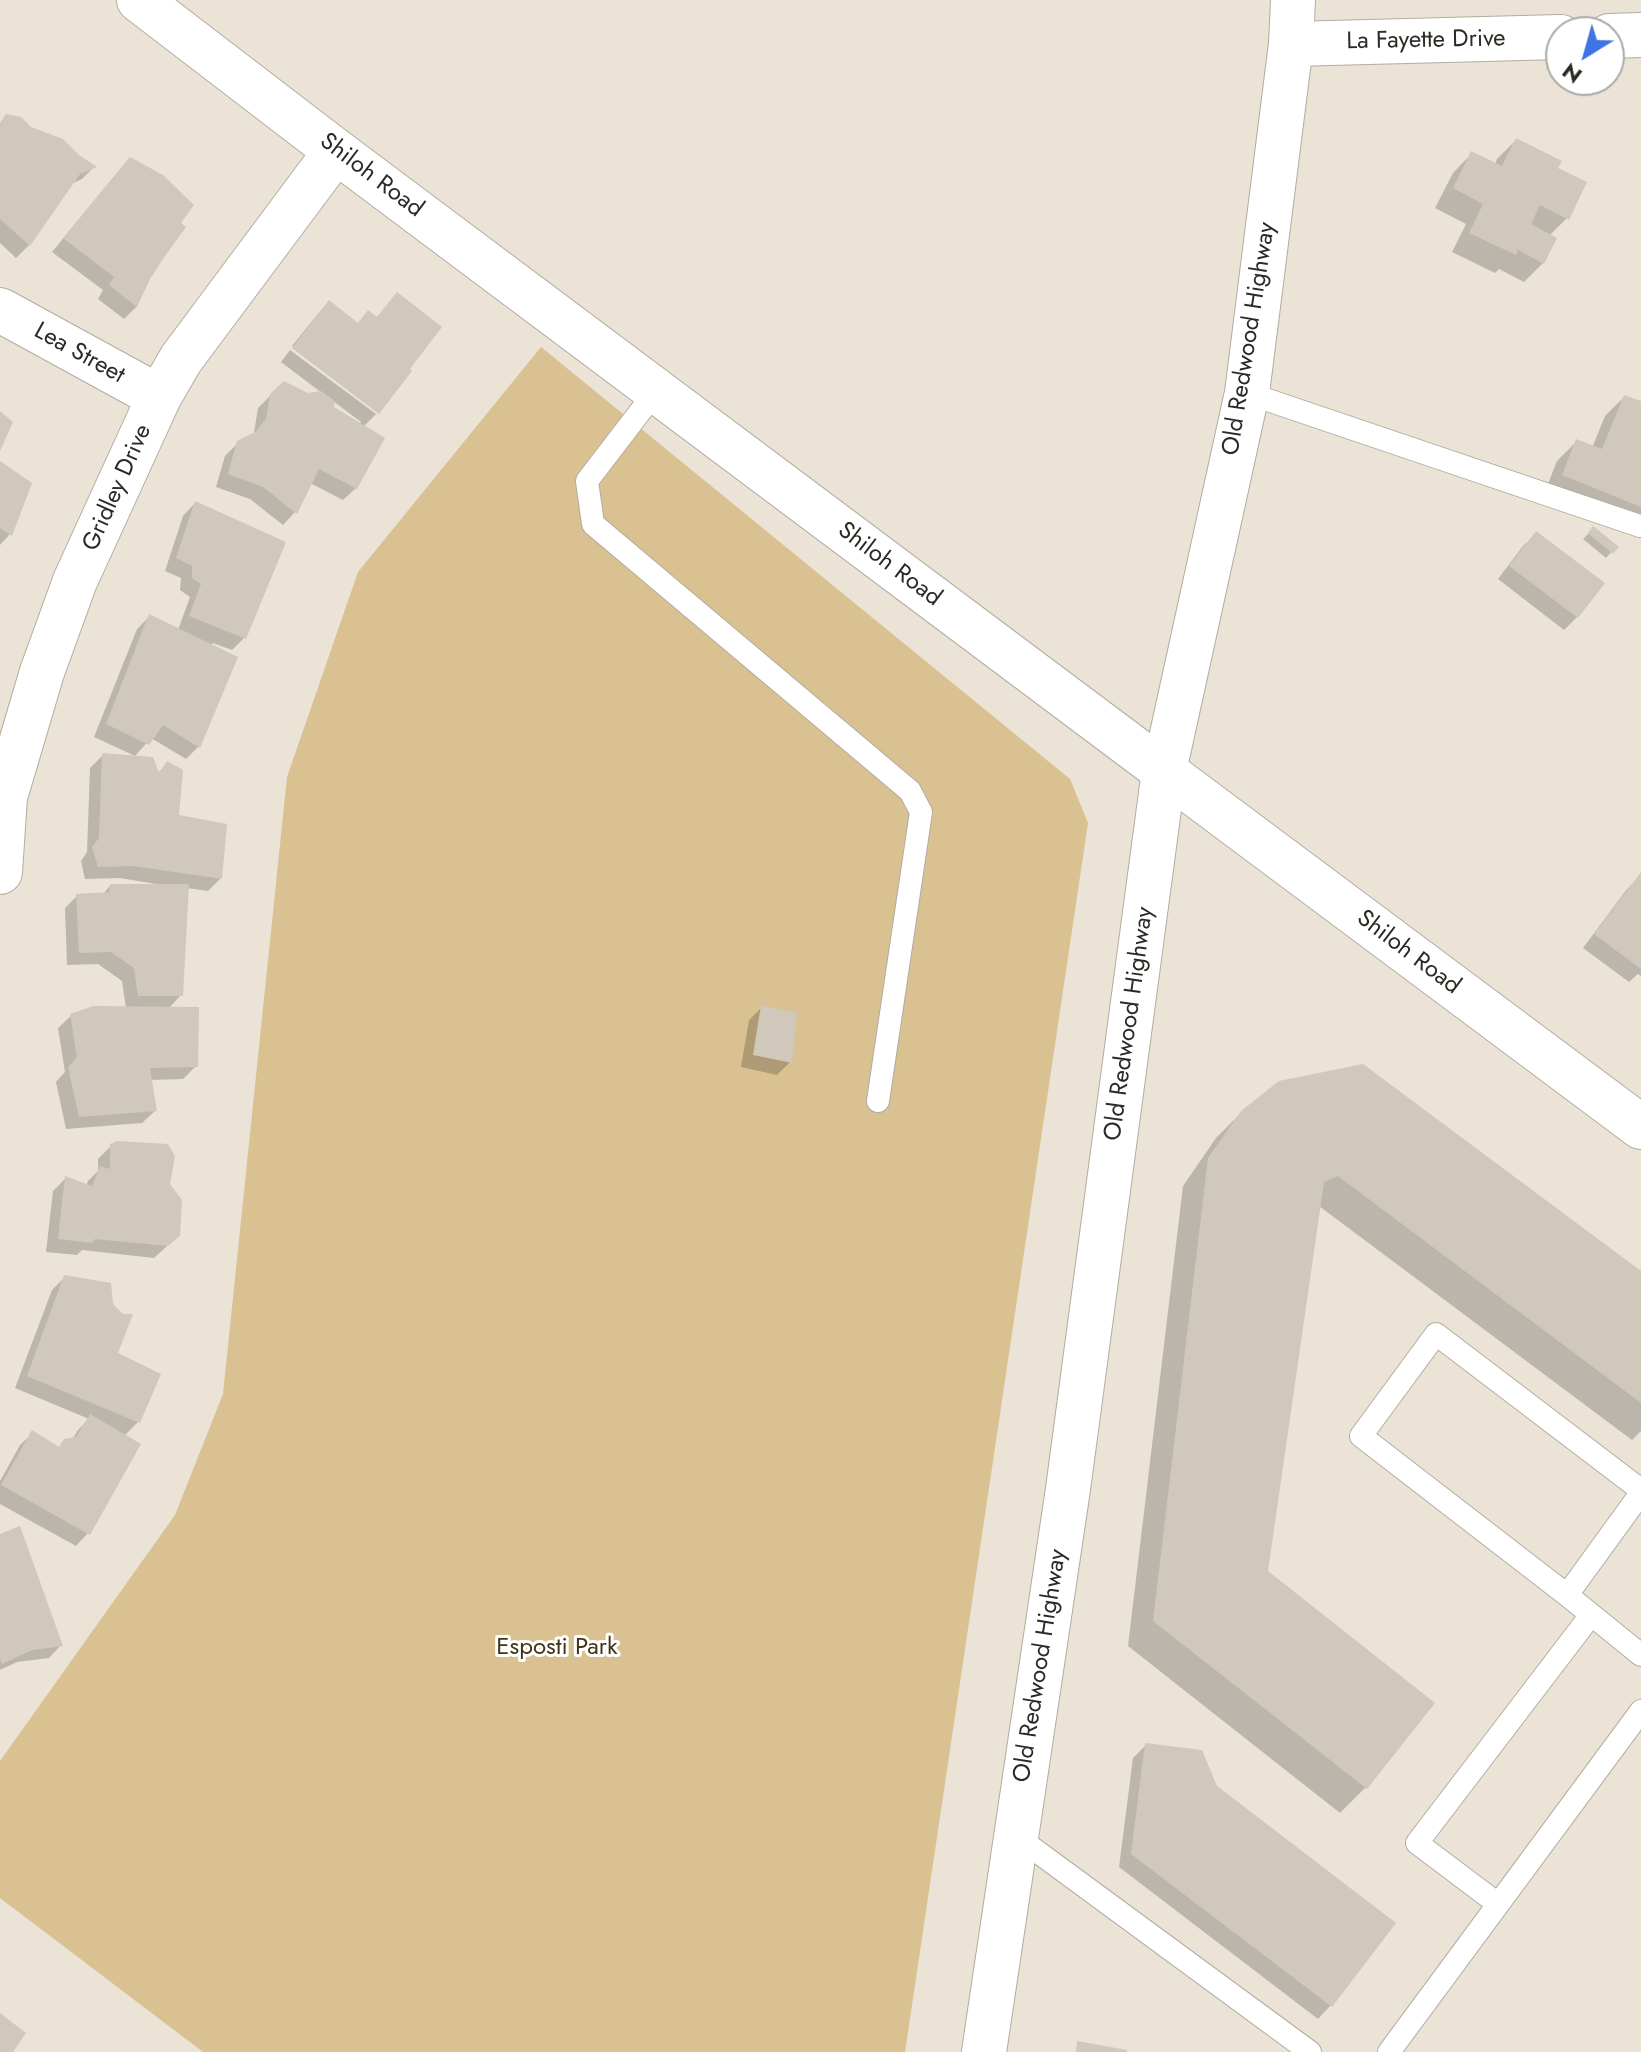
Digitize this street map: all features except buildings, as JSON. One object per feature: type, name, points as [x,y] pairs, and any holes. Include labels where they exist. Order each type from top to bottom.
[{"type":"main road","name":"Shiloh Road","points":[[139,0],[336,151],[1641,1127]]},
{"type":"main road","name":"Old Redwood Highway","points":[[984,2052],[1068,1489],[1164,771],[1247,393],[1291,44],[1293,0]]},
{"type":"main road","name":"La Fayette Drive","points":[[1291,44],[1545,37]]},
{"type":"main road","name":"Gridley Drive","points":[[0,872],[2,796],[42,672],[75,581],[159,397],[181,359],[336,151]]},
{"type":"main road","name":"Lea Street","points":[[0,310],[159,397]]},
{"type":"lane","points":[[656,391],[587,481],[593,524],[910,791],[921,812],[878,1101]]},
{"type":"lane","points":[[1247,393],[1640,526]]},
{"type":"lane","points":[[1567,1595],[1641,1492],[1436,1334],[1361,1436],[1641,1655]]},
{"type":"lane","points":[[1498,1904],[1417,1843],[1591,1615]]},
{"type":"lane","points":[[1389,2052],[1641,1711]]},
{"type":"lane","points":[[1016,1836],[1310,2052]]},
{"type":"green space","name":"Esposti Park","points":[[541,347],[1070,779],[1088,823],[905,2052],[203,2052],[0,1898],[0,1761],[175,1515],[223,1394],[287,777],[358,572]]}]
